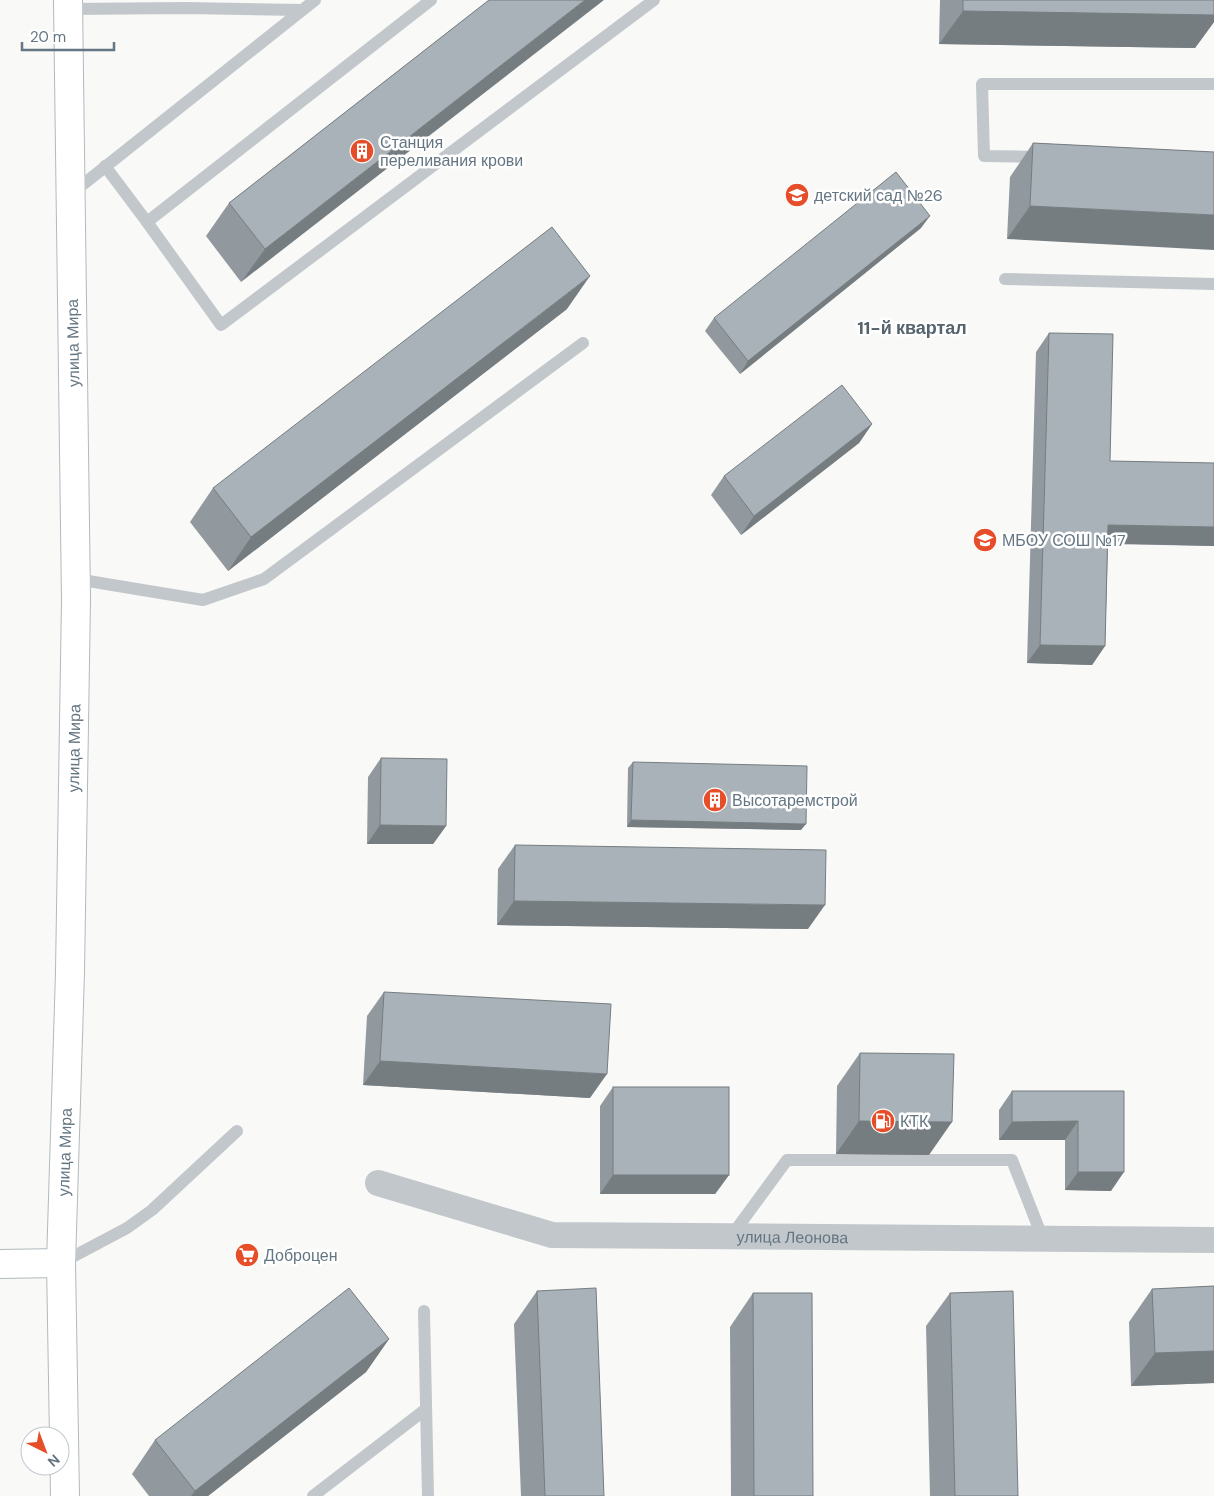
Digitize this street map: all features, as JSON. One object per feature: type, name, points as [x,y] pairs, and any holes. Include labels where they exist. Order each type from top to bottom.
[{"type":"street","name":"улица Мира","points":[[66,1496],[61,1263],[70,962],[76,579],[68,4]]},
{"type":"street","name":"улица Леонова","points":[[378,1183],[552,1235],[1214,1240]]},
{"type":"street","points":[[0,1264],[61,1263]]},
{"type":"lane","points":[[71,194],[315,0]]},
{"type":"lane","points":[[147,222],[431,0]]},
{"type":"lane","points":[[105,166],[221,325],[654,0]]},
{"type":"lane","points":[[68,4],[186,4],[302,10]]},
{"type":"lane","points":[[1051,157],[984,156],[982,84],[1214,84]]},
{"type":"lane","points":[[1005,278],[1214,284]]},
{"type":"lane","points":[[76,579],[204,600],[264,580],[583,343]]},
{"type":"lane","points":[[61,1263],[127,1228],[152,1210],[237,1130]]},
{"type":"lane","points":[[731,1236],[787,1160],[1012,1160],[1043,1239]]},
{"type":"lane","points":[[424,1311],[428,1496]]},
{"type":"lane","points":[[313,1496],[426,1409]]},
{"type":"building","name":"Станция переливания крови","points":[[489,0],[585,0],[265,249],[229,203]]},
{"type":"building","points":[[963,0],[1214,0],[1214,15],[963,11]]},
{"type":"building","points":[[1033,143],[1214,152],[1214,215],[1030,206]]},
{"type":"building","points":[[896,172],[930,216],[748,361],[714,318]]},
{"type":"building","points":[[552,227],[590,276],[251,537],[213,488]]},
{"type":"building","points":[[1049,333],[1113,334],[1110,461],[1214,463],[1214,527],[1108,525],[1105,646],[1040,645]]},
{"type":"building","points":[[842,385],[872,424],[754,516],[724,476]]},
{"type":"building","points":[[381,758],[447,759],[446,826],[380,825]]},
{"type":"building","name":"Высотаремстрой","points":[[633,762],[807,766],[806,824],[631,820]]},
{"type":"building","points":[[515,845],[826,850],[825,905],[514,901]]},
{"type":"building","points":[[384,992],[611,1004],[607,1074],[380,1061]]},
{"type":"building","points":[[860,1053],[954,1054],[952,1122],[859,1121]]},
{"type":"building","points":[[613,1087],[729,1087],[729,1175],[613,1175]]},
{"type":"building","points":[[1012,1091],[1124,1091],[1124,1172],[1078,1172],[1078,1121],[1012,1122]]},
{"type":"building","points":[[1214,1286],[1214,1351],[1155,1353],[1152,1289]]},
{"type":"building","points":[[349,1288],[389,1339],[195,1491],[155,1440]]},
{"type":"building","points":[[596,1288],[604,1496],[545,1496],[537,1291]]},
{"type":"building","points":[[1013,1291],[1018,1496],[955,1496],[950,1293]]},
{"type":"building","points":[[753,1293],[812,1293],[813,1496],[754,1496]]},
{"type":"place","name":"Станция переливания крови","points":[[362,151]]},
{"type":"place","name":"детский сад №26","points":[[797,195]]},
{"type":"place","name":"МБОУ СОШ №17","points":[[985,540]]},
{"type":"place","name":"Высотаремстрой","points":[[715,800]]},
{"type":"place","name":"КТК","points":[[883,1121]]},
{"type":"place","name":"Доброцен","points":[[247,1255]]},
{"type":"district","name":"11-й квартал","points":[[912,328]]}]
